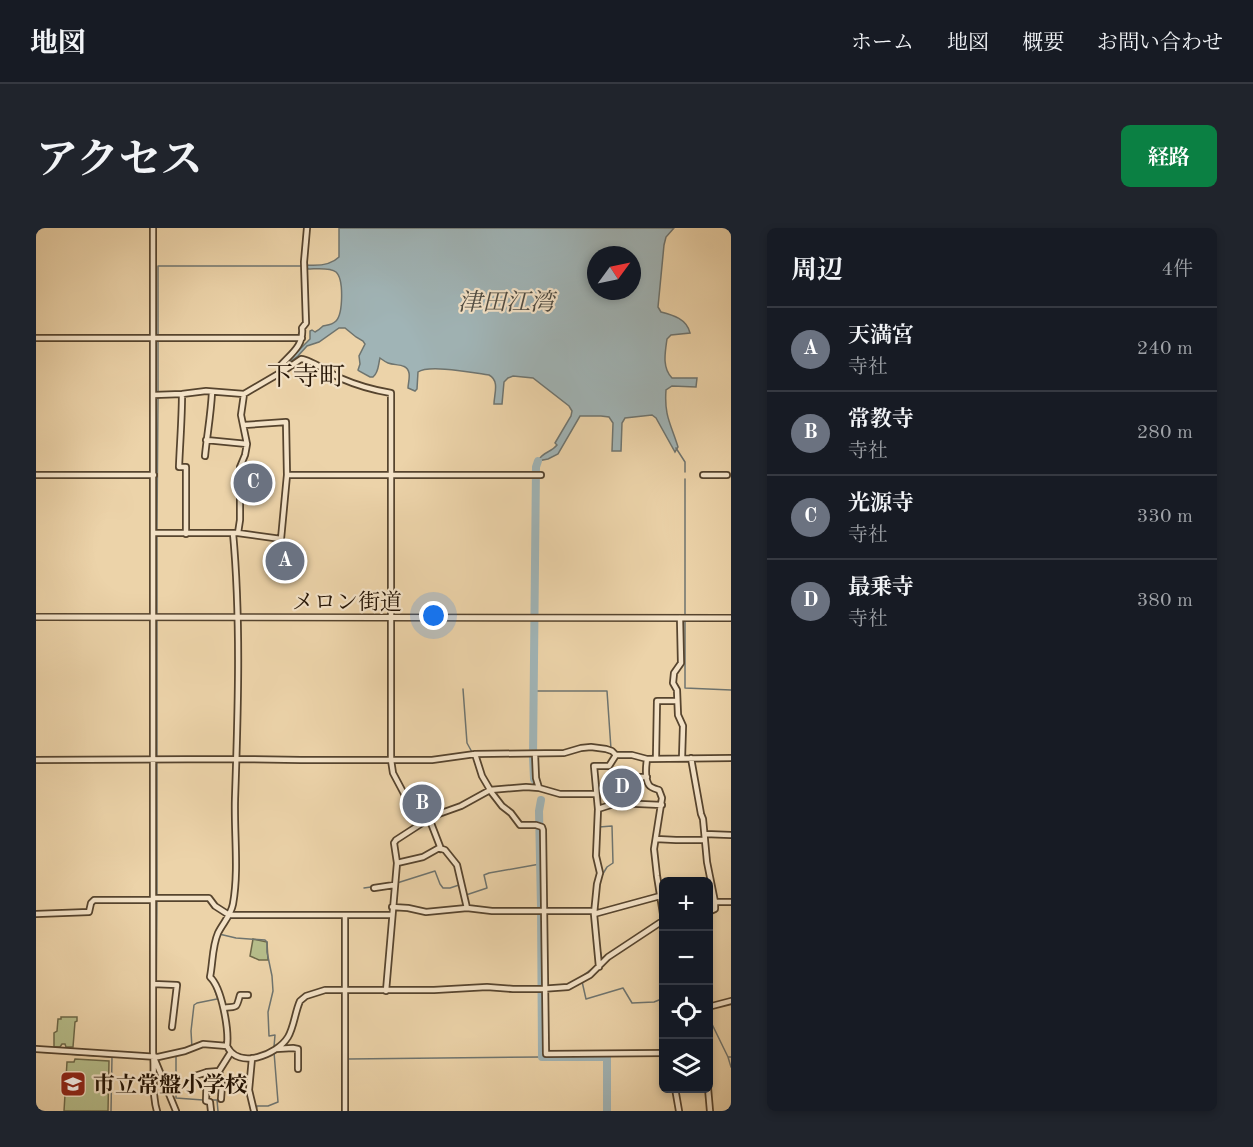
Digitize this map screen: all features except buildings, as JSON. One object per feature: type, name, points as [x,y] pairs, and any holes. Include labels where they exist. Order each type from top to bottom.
[{"type":"street","points":[[153,228],[157,395],[154,475],[157,533],[154,1092],[157,1111]]},
{"type":"street","points":[[282,371],[281,365],[298,346],[302,338],[302,328],[306,323],[304,275],[307,228]]},
{"type":"street","points":[[36,338],[302,338]]},
{"type":"street","points":[[157,395],[213,392],[244,394],[301,359],[341,378],[374,390],[391,393],[391,760],[393,773],[420,824]]},
{"type":"street","points":[[205,456],[213,392]]},
{"type":"street","points":[[182,394],[179,467],[186,467],[186,534]]},
{"type":"street","points":[[244,394],[241,415],[247,444],[240,467],[240,520],[236,533],[238,759],[235,800],[236,869],[233,905],[214,946],[210,978],[215,982],[224,1008],[227,1047],[240,1058],[264,1055],[275,1049],[289,1035],[296,1010],[302,999],[325,990],[568,987],[590,975],[608,957],[659,923]]},
{"type":"street","points":[[157,533],[236,533],[281,539],[287,475],[286,422],[244,425]]},
{"type":"street","points":[[206,440],[247,444]]},
{"type":"street","points":[[36,475],[154,475]]},
{"type":"street","points":[[287,475],[541,475]]},
{"type":"street","points":[[703,475],[728,475]]},
{"type":"street","name":"メロン街道","points":[[36,617],[731,618]]},
{"type":"street","points":[[680,618],[681,663],[674,673],[674,683],[678,690],[678,716],[683,726],[682,758]]},
{"type":"street","points":[[656,758],[657,701],[677,700]]},
{"type":"street","points":[[36,760],[432,760],[475,754],[564,753],[591,747],[606,748],[616,755],[632,755],[646,759],[731,758]]},
{"type":"street","points":[[475,754],[482,776],[502,806],[520,825],[536,825],[542,827],[543,830],[543,989],[546,1054],[659,1053]]},
{"type":"street","points":[[534,754],[539,788]]},
{"type":"street","points":[[599,967],[594,912],[600,873],[596,856],[598,809],[594,766],[609,766],[616,755]]},
{"type":"street","points":[[691,758],[715,902],[713,910]]},
{"type":"street","points":[[646,759],[647,777],[651,787],[659,790],[661,794],[662,805],[654,849],[659,889]]},
{"type":"street","points":[[625,777],[647,777]]},
{"type":"street","points":[[386,991],[397,863],[394,843],[429,818],[461,806],[490,790],[526,787],[560,794],[596,794]]},
{"type":"street","points":[[598,809],[617,802],[662,805]]},
{"type":"street","points":[[429,818],[441,849],[445,850],[457,865],[467,908]]},
{"type":"street","points":[[657,839],[676,840],[731,835]]},
{"type":"street","points":[[397,863],[423,857],[441,849]]},
{"type":"street","points":[[374,888],[394,885]]},
{"type":"street","points":[[392,907],[426,912],[467,908],[492,911],[594,912],[659,896]]},
{"type":"street","points":[[36,914],[89,912],[94,900],[209,898],[214,906],[229,915],[391,915]]},
{"type":"street","points":[[715,902],[731,902]]},
{"type":"street","points":[[345,915],[345,1111]]},
{"type":"street","points":[[155,984],[177,985],[172,1027]]},
{"type":"street","points":[[224,1008],[236,1007],[240,995],[248,995]]},
{"type":"street","points":[[713,1006],[731,1001]]},
{"type":"street","points":[[36,1049],[154,1057],[185,1051],[203,1044],[227,1047]]},
{"type":"street","points":[[275,1049],[298,1049],[298,1069]]},
{"type":"street","points":[[221,1099],[222,1084],[219,1071],[231,1052]]},
{"type":"street","points":[[154,1057],[176,1111]]},
{"type":"street","points":[[252,1058],[249,1090],[254,1111]]},
{"type":"street","points":[[195,1076],[219,1071]]},
{"type":"street","points":[[207,1072],[206,1101],[210,1102],[211,1111]]},
{"type":"street","points":[[676,1093],[679,1111]]},
{"type":"street","points":[[708,1093],[710,1111]]},
{"type":"green space","points":[[253,939],[267,942],[268,960],[259,960],[250,956]]},
{"type":"green space","points":[[77,1017],[73,1047],[66,1047],[62,1044],[60,1047],[54,1047],[54,1033],[57,1031],[58,1019]]},
{"type":"green space","points":[[75,1059],[109,1061],[108,1111],[64,1111],[67,1062],[74,1062]]},
{"type":"water","name":"津田江湾","points":[[339,228],[674,228],[666,237],[664,245],[658,307],[661,312],[683,321],[690,333],[671,335],[667,339],[665,365],[672,378],[697,378],[696,387],[672,386],[666,390],[667,413],[678,447],[675,452],[656,418],[652,415],[625,418],[622,423],[621,451],[612,451],[613,423],[609,417],[580,416],[558,454],[538,461],[542,455],[557,445],[555,443],[572,411],[569,406],[533,378],[513,376],[508,378],[504,382],[502,404],[494,404],[496,388],[489,375],[441,369],[424,370],[418,372],[415,391],[408,388],[409,373],[404,366],[388,363],[380,358],[373,377],[359,371],[359,356],[365,344],[345,328],[339,328],[319,342],[307,346],[283,367],[310,339],[310,331],[315,332],[333,323],[338,317],[342,296],[339,276],[330,269],[308,269],[306,265],[332,262],[339,257]]},
{"type":"waterway","points":[[158,335],[158,266],[302,266]]},
{"type":"waterway","points":[[158,340],[158,392]]},
{"type":"waterway","points":[[157,530],[158,397]]},
{"type":"waterway","points":[[676,448],[685,462],[685,472]]},
{"type":"waterway","points":[[536,782],[533,757],[536,467],[538,461]]},
{"type":"waterway","points":[[685,479],[685,614]]},
{"type":"waterway","points":[[157,535],[157,614]]},
{"type":"waterway","points":[[236,540],[236,547]]},
{"type":"waterway","points":[[157,619],[157,896]]},
{"type":"waterway","points":[[685,622],[685,688],[731,690]]},
{"type":"waterway","points":[[463,689],[467,743],[473,754]]},
{"type":"waterway","points":[[533,691],[607,691],[611,749]]},
{"type":"waterway","points":[[238,770],[239,736]]},
{"type":"waterway","points":[[599,786],[608,786],[610,767]]},
{"type":"waterway","points":[[541,800],[539,811],[542,1057],[607,1057],[607,1111]]},
{"type":"waterway","points":[[658,837],[663,806]]},
{"type":"waterway","points":[[599,826],[612,826],[613,863],[607,867],[601,877]]},
{"type":"waterway","points":[[466,895],[487,888],[484,875],[540,864]]},
{"type":"waterway","points":[[238,865],[238,878]]},
{"type":"waterway","points":[[397,883],[435,871],[443,888],[459,885]]},
{"type":"waterway","points":[[364,888],[371,887]]},
{"type":"waterway","points":[[156,1020],[157,901]]},
{"type":"waterway","points":[[219,934],[267,942],[273,991],[268,1012],[269,1036],[275,1035],[274,1047]]},
{"type":"waterway","points":[[599,946],[602,959],[600,962]]},
{"type":"waterway","points":[[597,965],[581,977],[586,999],[623,988],[632,1003],[659,1000]]},
{"type":"waterway","points":[[214,988],[219,1000]]},
{"type":"waterway","points":[[192,1048],[194,1005],[217,999]]},
{"type":"waterway","points":[[713,1026],[728,1057]]},
{"type":"waterway","points":[[36,1052],[59,1053]]},
{"type":"waterway","points":[[256,1110],[257,1106],[268,1106],[278,1102],[274,1052]]},
{"type":"waterway","points":[[67,1054],[112,1057],[111,1111]]},
{"type":"waterway","points":[[176,1056],[176,1098],[203,1100]]},
{"type":"waterway","points":[[348,1111],[348,1059],[542,1057]]},
{"type":"waterway","points":[[731,1057],[728,1057],[731,1067]]},
{"type":"waterway","points":[[211,1100],[217,1100],[218,1111]]},
{"type":"place","name":"光源寺","points":[[253,483]]},
{"type":"place","name":"天満宮","points":[[285,561]]},
{"type":"place","name":"最乗寺","points":[[622,788]]},
{"type":"place","name":"常教寺","points":[[422,804]]},
{"type":"place","name":"市立常盤小学校","points":[[73,1084]]},
{"type":"district","name":"下寺町","points":[[306,376]]}]
